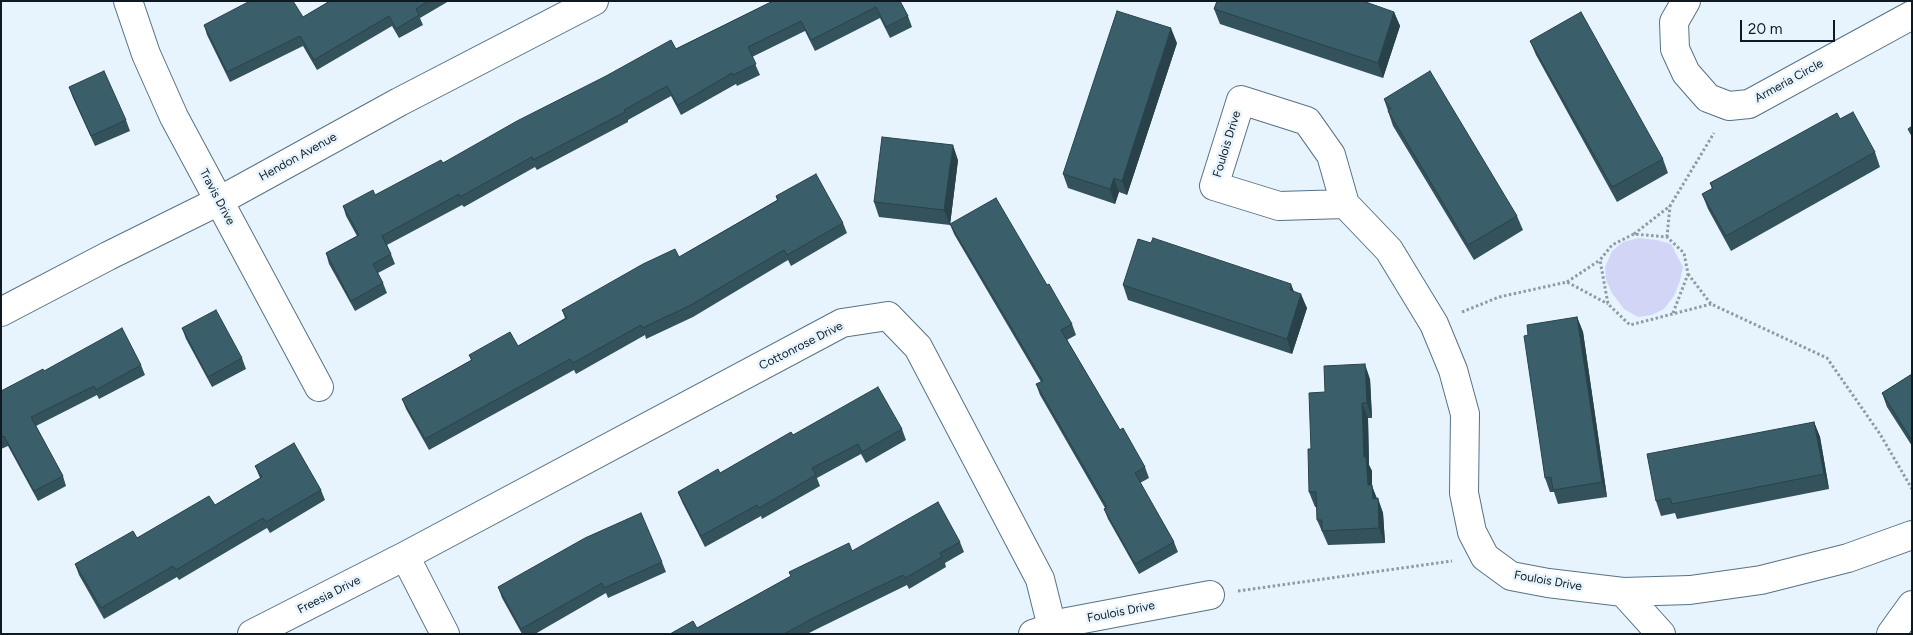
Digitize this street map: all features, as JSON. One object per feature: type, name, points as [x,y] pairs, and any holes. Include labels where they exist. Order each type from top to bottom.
[{"type":"street","name":"Travis Drive","points":[[128,1],[146,54],[174,117],[319,387]]},
{"type":"street","name":"Hendon Avenue","points":[[1,312],[219,201],[399,102],[594,1]]},
{"type":"street","points":[[1686,1],[1674,22],[1675,49],[1686,73],[1708,98],[1729,106]]},
{"type":"street","name":"Armeria Circle","points":[[1729,106],[1749,104],[1912,15]]},
{"type":"street","name":"Foulois Drive","points":[[1346,204],[1279,206],[1214,186],[1241,100],[1307,121],[1331,155],[1346,204],[1389,250],[1434,324],[1453,370],[1465,414],[1464,493],[1472,532],[1485,557],[1511,576],[1548,584],[1623,592],[1690,590],[1761,580],[1848,558],[1912,535]]},
{"type":"street","name":"Cottonrose Drive","points":[[405,556],[842,323],[888,316],[918,347],[923,355],[1040,579],[1043,630]]},
{"type":"street","points":[[405,556],[445,634]]},
{"type":"street","name":"Freesia Drive","points":[[252,634],[405,556]]},
{"type":"street","points":[[1623,592],[1661,634]]},
{"type":"street","name":"Foulois Drive","points":[[1043,630],[1067,622],[1210,595]]},
{"type":"street","points":[[1891,634],[1912,605]]},
{"type":"path","points":[[1434,324],[1499,297],[1566,282],[1600,260],[1612,244],[1634,234],[1670,206],[1729,106]]},
{"type":"path","points":[[1667,237],[1670,206]]},
{"type":"path","points":[[1634,234],[1667,237],[1684,253],[1688,274],[1711,304],[1827,358],[1880,434],[1912,489]]},
{"type":"path","points":[[1600,260],[1608,304]]},
{"type":"path","points":[[1674,313],[1688,274]]},
{"type":"path","points":[[1566,282],[1608,304],[1630,326],[1711,304]]},
{"type":"path","points":[[1210,595],[1485,557]]},
{"type":"shaded area","points":[[1639,238],[1671,244],[1683,267],[1674,296],[1664,309],[1652,315],[1638,317],[1624,309],[1612,293],[1606,280],[1605,267],[1612,251],[1623,242]]},
{"type":"building","points":[[250,1],[293,1],[303,17],[330,1],[428,1],[416,9],[419,15],[396,29],[389,16],[314,60],[300,36],[227,72],[204,25]]},
{"type":"building","points":[[773,1],[900,1],[908,16],[886,27],[876,7],[811,40],[801,21],[748,47],[756,64],[733,75],[732,73],[678,105],[667,86],[624,110],[625,112],[533,160],[532,157],[460,197],[459,194],[382,236],[391,254],[373,264],[383,283],[351,301],[326,253],[359,235],[343,206],[373,190],[375,195],[441,160],[443,163],[517,121],[606,76],[671,40],[676,49]]},
{"type":"building","points":[[1217,1],[1363,1],[1394,12],[1378,63],[1214,9]]},
{"type":"building","points":[[1117,11],[1171,28],[1122,181],[1114,178],[1110,189],[1063,174]]},
{"type":"building","points":[[1581,12],[1663,159],[1612,187],[1530,41]]},
{"type":"building","points":[[104,71],[126,120],[91,136],[69,87]]},
{"type":"building","points":[[1430,71],[1517,216],[1468,245],[1388,111],[1391,109],[1384,99]]},
{"type":"building","points":[[1853,112],[1875,152],[1726,236],[1702,194],[1713,188],[1710,183],[1837,113],[1840,119]]},
{"type":"building","points":[[1912,126],[1912,136],[1908,129]]},
{"type":"building","points":[[882,137],[953,145],[944,210],[874,202]]},
{"type":"building","points":[[816,174],[843,223],[787,255],[784,250],[689,306],[642,328],[641,325],[573,363],[570,359],[425,439],[402,399],[472,360],[469,355],[510,332],[518,346],[567,318],[562,310],[643,264],[675,249],[679,257],[778,200],[776,196]]},
{"type":"building","points":[[996,198],[1072,324],[1061,330],[1120,430],[1123,428],[1145,467],[1135,473],[1174,542],[1135,564],[1104,509],[1107,507],[1036,384],[1043,381],[950,224]]},
{"type":"building","points":[[1153,238],[1291,284],[1290,290],[1301,294],[1287,339],[1123,285],[1138,239],[1151,243]]},
{"type":"building","points":[[216,310],[242,358],[208,377],[182,328]]},
{"type":"building","points":[[1577,317],[1602,482],[1553,490],[1551,477],[1545,478],[1524,336],[1528,335],[1527,325]]},
{"type":"building","points":[[122,328],[141,365],[96,390],[94,386],[31,417],[63,476],[34,491],[4,436],[1,437],[1,391],[43,369],[44,371]]},
{"type":"building","points":[[1365,364],[1367,403],[1362,403],[1364,457],[1366,457],[1368,485],[1372,485],[1373,499],[1378,498],[1379,528],[1322,531],[1322,520],[1317,520],[1316,492],[1309,492],[1308,449],[1311,449],[1309,393],[1325,392],[1324,366]]},
{"type":"building","points":[[1912,374],[1912,439],[1911,439],[1882,393]]},
{"type":"building","points":[[878,387],[902,429],[862,452],[858,444],[812,468],[816,475],[759,508],[757,505],[701,536],[678,492],[718,469],[720,473],[791,432],[793,435]]},
{"type":"building","points":[[1814,422],[1824,474],[1672,504],[1670,498],[1656,501],[1647,454]]},
{"type":"building","points":[[294,443],[321,490],[266,522],[263,518],[176,570],[173,566],[101,608],[75,564],[133,531],[137,538],[209,496],[215,505],[262,477],[255,466]]},
{"type":"building","points":[[938,502],[960,542],[940,553],[942,557],[905,578],[903,575],[784,634],[670,634],[693,621],[697,628],[791,576],[789,572],[849,543],[852,551]]},
{"type":"building","points":[[641,513],[662,562],[604,588],[602,583],[521,629],[498,587],[585,538]]}]
